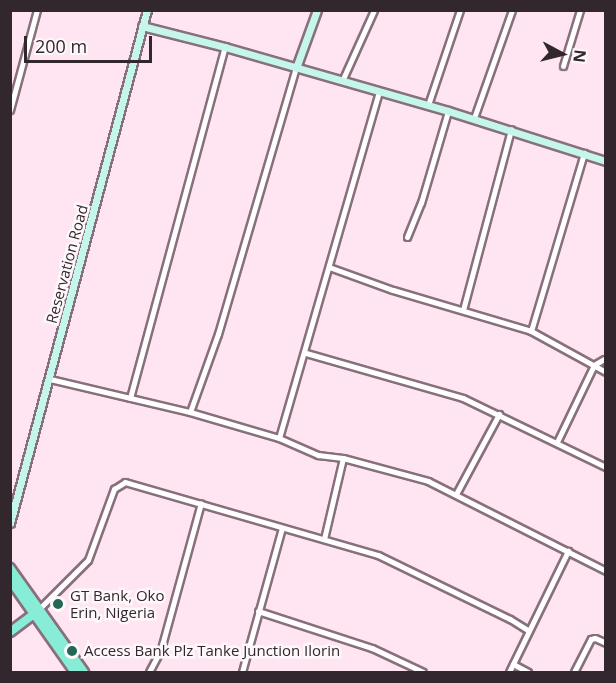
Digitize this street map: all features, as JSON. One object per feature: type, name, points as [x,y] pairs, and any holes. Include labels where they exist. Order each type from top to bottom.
[{"type":"main road","points":[[10,568],[84,672]]},
{"type":"main road","points":[[10,580],[37,608],[75,672]]},
{"type":"main road","points":[[10,626],[37,608]]},
{"type":"main road","points":[[10,632],[37,608]]},
{"type":"street","points":[[10,110],[37,10]]},
{"type":"street","name":"Reservation Road","points":[[10,523],[147,10]]},
{"type":"street","points":[[190,412],[218,334],[296,68],[317,10]]},
{"type":"street","points":[[342,81],[374,10]]},
{"type":"street","points":[[428,105],[460,10]]},
{"type":"street","points":[[474,118],[512,10]]},
{"type":"street","points":[[563,66],[580,10]]},
{"type":"street","points":[[142,26],[225,47],[474,118],[606,161]]},
{"type":"street","points":[[130,398],[225,47]]},
{"type":"street","points":[[10,81],[18,83]]},
{"type":"street","points":[[279,438],[306,353],[379,91]]},
{"type":"street","points":[[407,237],[421,204],[448,111]]},
{"type":"street","points":[[464,310],[511,129]]},
{"type":"street","points":[[531,331],[584,153]]},
{"type":"street","points":[[329,267],[393,290],[531,331],[603,370],[605,357]]},
{"type":"street","points":[[306,353],[463,398],[606,467]]},
{"type":"street","points":[[557,442],[594,365],[605,357]]},
{"type":"street","points":[[50,379],[190,412],[279,438],[318,455],[343,458],[428,482],[606,571]]},
{"type":"street","points":[[456,494],[500,414]]},
{"type":"street","points":[[324,539],[343,458]]},
{"type":"street","points":[[37,608],[92,554],[117,485],[130,483],[396,562],[529,631]]},
{"type":"street","points":[[149,672],[161,649],[201,503]]},
{"type":"street","points":[[242,672],[282,528]]},
{"type":"street","points":[[508,672],[568,551]]},
{"type":"street","points":[[258,610],[372,648],[423,672]]},
{"type":"street","points":[[574,672],[591,639],[595,638],[606,643]]},
{"type":"street","points":[[513,664],[528,672]]},
{"type":"place","name":"GT Bank, Oko Erin, Nigeria","points":[[58,604]]},
{"type":"place","name":"Access Bank Plz Tanke Junction Ilorin","points":[[72,651]]}]
